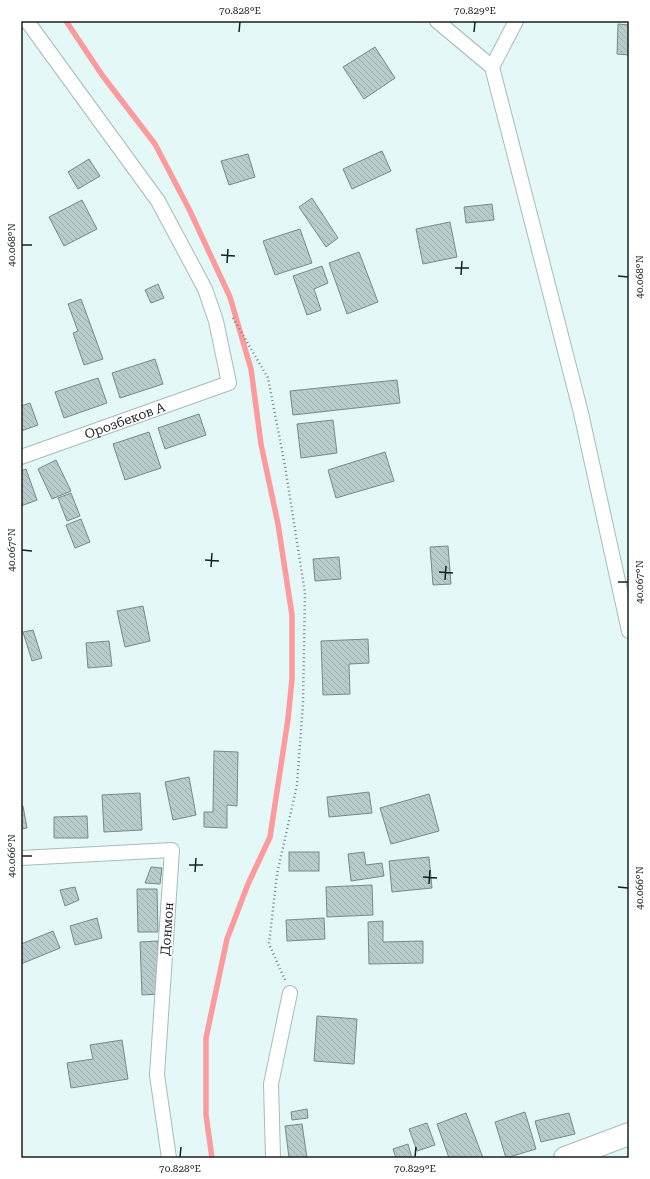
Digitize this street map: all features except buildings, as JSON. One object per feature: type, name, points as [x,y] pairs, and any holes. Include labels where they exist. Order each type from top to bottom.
[{"type":"highway","points":[[565,1158],[629,1134]]},
{"type":"street","points":[[27,21],[40,38]]},
{"type":"street","points":[[437,21],[492,67],[581,413],[629,631]]},
{"type":"street","points":[[492,67],[516,21]]},
{"type":"street","points":[[21,33],[40,38]]},
{"type":"street","name":"Орозбеков А","points":[[21,457],[229,383],[216,321],[205,289],[158,201],[40,38]]},
{"type":"street","name":"Донмон","points":[[21,858],[172,850],[158,1075],[169,1158]]},
{"type":"street","points":[[273,1158],[271,1084],[290,993]]},
{"type":"path","points":[[230,313],[268,378],[285,466],[305,593],[303,703],[297,784],[277,874],[269,944],[290,993]]},
{"type":"waterway","points":[[66,21],[102,75],[155,144],[189,209],[230,297],[251,369],[261,444],[278,524],[292,615],[292,679],[288,719],[270,837],[248,884],[227,939],[206,1038],[206,1115],[212,1158]]}]
